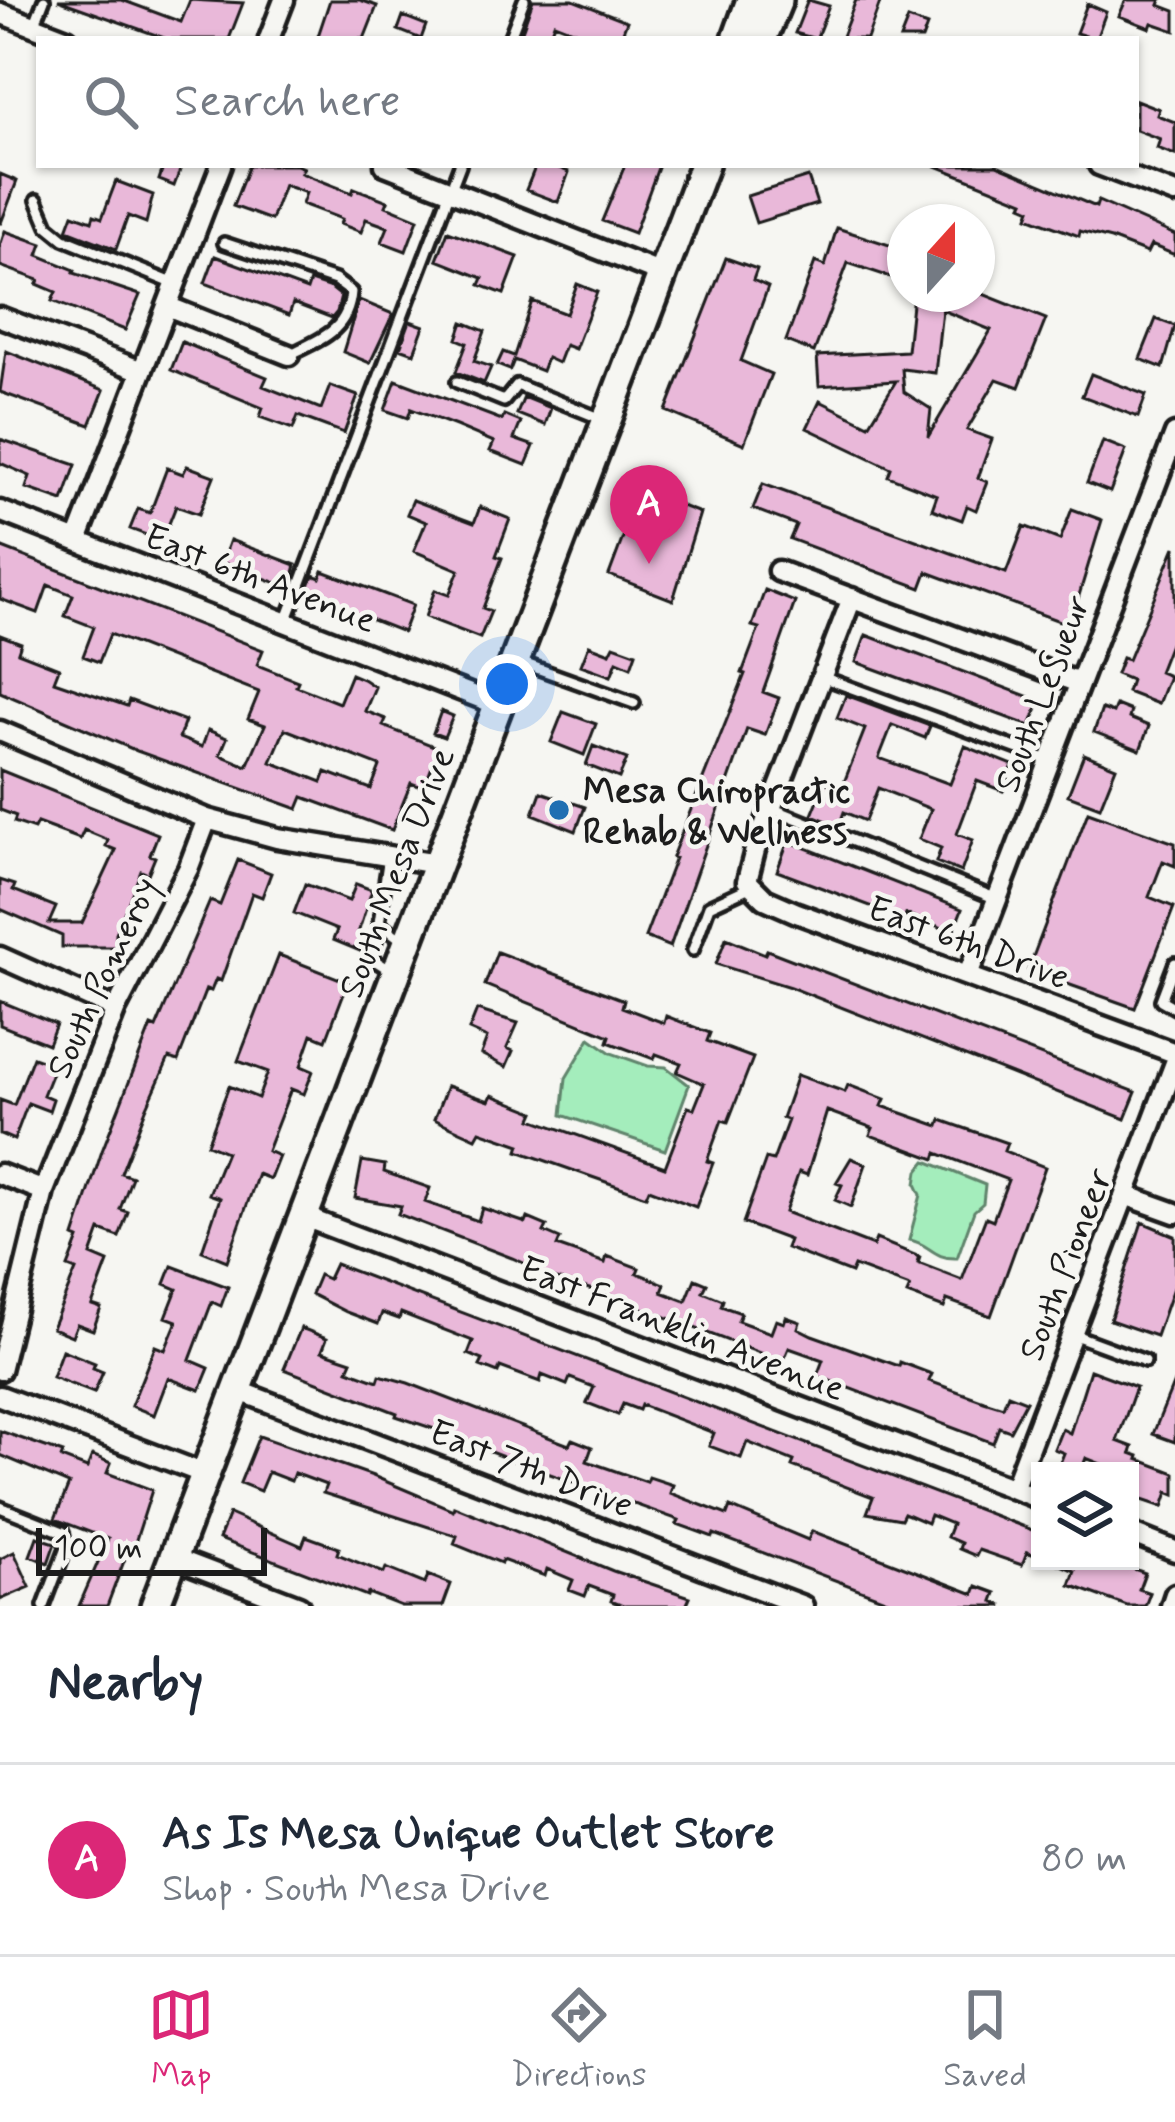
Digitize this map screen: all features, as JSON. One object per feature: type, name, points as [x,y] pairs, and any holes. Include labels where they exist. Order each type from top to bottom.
[{"type":"main road","points":[[738,36],[752,0]]},
{"type":"main road","points":[[765,36],[778,0]]},
{"type":"main road","name":"South Mesa Drive","points":[[155,1606],[703,168]]},
{"type":"street","points":[[270,36],[284,0]]},
{"type":"street","points":[[0,13],[59,36]]},
{"type":"street","points":[[77,541],[220,168]]},
{"type":"street","points":[[392,168],[662,274]]},
{"type":"street","points":[[1107,168],[1175,194]]},
{"type":"street","points":[[167,305],[289,355]]},
{"type":"street","points":[[0,317],[142,371]]},
{"type":"street","name":"South LeSueur","points":[[968,975],[1175,434]]},
{"type":"street","name":"East 6th Avenue","points":[[0,512],[498,705]]},
{"type":"street","points":[[778,571],[1079,683]]},
{"type":"street","points":[[749,884],[771,808],[852,598]]},
{"type":"street","points":[[0,731],[207,820],[277,838],[436,864]]},
{"type":"street","name":"South Pomeroy","points":[[0,1370],[44,1191],[116,1009],[188,868],[207,820]]},
{"type":"street","name":"East 6th Drive","points":[[749,884],[765,899],[797,913],[1175,1053]]},
{"type":"street","points":[[0,957],[116,1009]]},
{"type":"street","name":"South Pioneer","points":[[1013,1489],[1175,1063]]},
{"type":"street","points":[[0,1174],[44,1191]]},
{"type":"street","points":[[1126,1195],[1175,1213]]},
{"type":"street","name":"East Franklin Avenue","points":[[302,1216],[1031,1496]]},
{"type":"street","name":"East 7th Drive","points":[[237,1390],[803,1606]]},
{"type":"street","points":[[0,1396],[205,1474]]},
{"type":"street","points":[[1139,1537],[1175,1551]]},
{"type":"street","points":[[174,1558],[298,1606]]},
{"type":"street","points":[[1171,1606],[1175,1594]]},
{"type":"lane","points":[[34,26],[44,0]]},
{"type":"lane","points":[[510,36],[524,0]]},
{"type":"lane","points":[[286,622],[459,168]]},
{"type":"lane","points":[[37,200],[48,226],[64,238],[176,284]]},
{"type":"lane","points":[[224,243],[335,280],[351,292],[350,310],[334,333],[289,355]]},
{"type":"lane","points":[[458,382],[505,400],[517,385],[607,421]]},
{"type":"lane","points":[[515,660],[634,703]]},
{"type":"lane","points":[[822,676],[1050,761]]},
{"type":"lane","points":[[771,808],[997,898]]},
{"type":"lane","points":[[389,856],[371,958],[395,974]]},
{"type":"lane","points":[[693,950],[709,906],[749,884]]},
{"type":"lane","points":[[380,925],[407,943]]},
{"type":"lane","points":[[1175,963],[1161,1000],[1175,1008]]},
{"type":"lane","points":[[1072,1334],[1145,1361]]},
{"type":"lane","points":[[0,1507],[63,1532],[66,1548],[44,1606]]},
{"type":"green space","points":[[590,1038],[611,1053],[666,1067],[689,1085],[665,1150],[562,1115],[566,1078]]},
{"type":"green space","points":[[926,1161],[985,1185],[983,1203],[974,1211],[957,1258],[909,1240],[921,1195],[918,1171]]},
{"type":"building","points":[[58,0],[122,0],[181,22],[190,0],[243,3],[230,36],[159,36]]},
{"type":"building","points":[[330,0],[360,0],[377,6],[365,36],[318,36]]},
{"type":"building","points":[[533,0],[573,0],[627,21],[621,36],[587,36],[554,23],[549,36],[520,36]]},
{"type":"building","points":[[808,0],[829,6],[817,36],[795,33]]},
{"type":"building","points":[[856,0],[881,0],[868,36],[842,36]]},
{"type":"building","points":[[1126,0],[1161,0],[1159,5],[1175,11],[1175,31],[1119,16]]},
{"type":"building","points":[[1087,4],[1106,12],[1097,36],[1076,33]]},
{"type":"building","points":[[403,16],[426,25],[422,36],[398,30]]},
{"type":"building","points":[[908,19],[927,26],[923,36],[901,36]]},
{"type":"building","points":[[1139,101],[1175,122],[1175,155],[1157,148],[1160,139],[1139,131]]},
{"type":"building","points":[[163,168],[181,168],[174,186],[159,180]]},
{"type":"building","points":[[248,168],[304,168],[301,173],[388,201],[386,206],[418,219],[406,251],[382,242],[388,227],[366,219],[361,232],[340,224],[342,219],[302,204],[306,193],[284,185],[271,220],[233,206]]},
{"type":"building","points":[[535,168],[569,172],[558,202],[526,190]]},
{"type":"building","points":[[624,168],[658,168],[634,233],[602,221]]},
{"type":"building","points":[[942,168],[1004,168],[1096,207],[1098,201],[1175,235],[1175,255],[1151,245],[1147,253],[1080,231],[1079,236],[1028,217],[1031,209],[1022,205],[1024,201]]},
{"type":"building","points":[[0,174],[17,181],[1,223],[0,223]]},
{"type":"building","points":[[808,177],[817,204],[756,223],[747,196]]},
{"type":"building","points":[[116,181],[153,195],[146,223],[128,216],[116,249],[67,230],[73,214],[92,221],[94,215],[102,218]]},
{"type":"building","points":[[837,228],[887,244],[887,276],[848,263],[814,352],[786,341],[815,262],[825,266]]},
{"type":"building","points":[[5,231],[42,244],[38,255],[74,273],[140,295],[125,330],[52,301],[56,292],[37,284],[39,280],[0,266]]},
{"type":"building","points":[[448,231],[518,257],[504,294],[480,285],[483,278],[437,260]]},
{"type":"building","points":[[215,256],[307,290],[310,281],[331,288],[341,296],[337,312],[332,318],[293,303],[289,315],[205,283]]},
{"type":"building","points":[[726,258],[757,269],[753,280],[768,287],[741,361],[771,374],[744,444],[666,411]]},
{"type":"building","points":[[577,284],[597,292],[575,349],[565,345],[558,363],[547,358],[542,371],[514,360],[510,370],[497,365],[503,352],[514,356],[532,301],[566,314]]},
{"type":"building","points":[[995,299],[1046,319],[1019,387],[997,379],[967,430],[992,439],[978,478],[987,482],[976,510],[967,506],[962,520],[932,509],[937,495],[888,476],[891,468],[807,428],[820,401],[869,425],[896,381],[819,386],[817,356],[907,351],[911,312],[942,312],[935,373],[902,369],[904,392],[931,409],[928,437],[991,330],[947,312],[995,312]]},
{"type":"building","points":[[359,300],[393,314],[370,363],[343,352]]},
{"type":"building","points":[[1156,319],[1175,326],[1163,368],[1140,359]]},
{"type":"building","points":[[410,321],[424,326],[414,353],[400,348]]},
{"type":"building","points":[[463,322],[485,331],[474,361],[491,367],[484,383],[456,372],[467,343],[457,339]]},
{"type":"building","points":[[182,342],[267,377],[263,386],[321,409],[330,386],[358,396],[344,433],[298,416],[293,429],[260,417],[263,408],[171,370]]},
{"type":"building","points":[[6,351],[104,390],[90,425],[0,392]]},
{"type":"building","points":[[1091,374],[1146,395],[1138,417],[1082,396]]},
{"type":"building","points":[[396,380],[502,420],[504,415],[521,422],[514,439],[534,446],[526,465],[490,451],[494,442],[456,426],[411,409],[408,418],[385,410]]},
{"type":"building","points":[[524,397],[551,408],[545,425],[517,414]]},
{"type":"building","points":[[0,439],[76,465],[63,501],[26,488],[30,476],[0,463]]},
{"type":"building","points":[[1103,441],[1126,450],[1110,492],[1087,483]]},
{"type":"building","points":[[187,466],[214,476],[199,514],[176,506],[162,541],[130,529],[138,509],[150,513],[167,468],[183,474]]},
{"type":"building","points":[[644,481],[675,493],[671,502],[700,513],[673,600],[609,575]]},
{"type":"building","points":[[763,484],[1006,573],[1024,526],[1060,540],[1072,509],[1102,520],[1070,625],[927,572],[921,588],[790,539],[796,525],[753,509]]},
{"type":"building","points":[[413,500],[474,523],[480,507],[510,519],[496,556],[502,558],[483,608],[491,611],[480,638],[425,617],[435,590],[449,595],[459,570],[414,551],[426,522],[407,514]]},
{"type":"building","points":[[230,540],[296,565],[290,588],[222,562]]},
{"type":"building","points":[[0,547],[263,650],[257,665],[339,703],[351,674],[363,679],[375,687],[365,711],[386,719],[383,726],[439,748],[424,788],[411,783],[392,830],[303,797],[298,809],[137,751],[0,692],[0,635],[21,643],[18,652],[59,668],[54,681],[127,706],[129,700],[185,721],[179,738],[202,747],[208,730],[227,738],[220,755],[247,766],[265,725],[248,719],[259,692],[110,634],[99,662],[83,656],[94,627],[65,616],[73,595],[48,585],[38,613],[0,599]],"holes":[[[285,729],[380,766],[371,789],[326,772],[322,782],[271,762]]]},
{"type":"building","points":[[1175,547],[1175,631],[1159,672],[1169,676],[1158,704],[1127,692],[1131,680],[1116,674],[1122,658],[1128,660]]},
{"type":"building","points":[[323,571],[413,605],[403,632],[306,594],[313,575],[320,578]]},
{"type":"building","points":[[765,590],[795,602],[763,692],[779,698],[765,735],[747,729],[670,947],[645,937],[745,674],[759,628],[752,626]]},
{"type":"building","points":[[866,635],[1040,701],[1030,726],[856,662]]},
{"type":"building","points":[[589,645],[610,653],[614,645],[636,653],[631,667],[617,661],[611,676],[581,665]]},
{"type":"building","points":[[846,695],[930,726],[925,738],[892,725],[879,758],[950,784],[965,746],[1013,765],[1003,791],[977,781],[957,834],[973,840],[961,872],[936,862],[941,848],[919,839],[931,809],[878,788],[865,821],[844,812],[839,826],[812,815],[825,783],[841,790],[865,729],[837,718]]},
{"type":"building","points":[[1116,705],[1131,711],[1129,718],[1149,726],[1140,750],[1094,732],[1102,709],[1113,713]]},
{"type":"building","points":[[441,711],[453,716],[444,737],[433,733]]},
{"type":"building","points":[[563,712],[596,724],[584,755],[551,742]]},
{"type":"building","points":[[593,746],[627,759],[619,778],[586,765]]},
{"type":"building","points":[[1084,754],[1116,767],[1100,807],[1068,795]]},
{"type":"building","points":[[0,770],[158,834],[150,855],[155,857],[148,874],[141,871],[116,933],[116,947],[62,947],[62,936],[0,909],[0,880],[56,907],[49,923],[82,923],[116,850],[106,846],[108,840],[84,830],[80,839],[37,823],[34,829],[14,822],[16,816],[0,810]]},
{"type":"building","name":"Mesa Chiropractic Rehab & Wellness","points":[[541,792],[585,807],[576,831],[533,814]]},
{"type":"building","points":[[1088,812],[1175,843],[1175,866],[1163,861],[1149,897],[1174,907],[1135,1008],[1028,970]]},
{"type":"building","points":[[788,841],[962,909],[953,932],[777,871]]},
{"type":"building","points":[[238,860],[271,873],[262,897],[252,893],[221,981],[216,979],[211,991],[206,989],[178,1061],[169,1058],[146,1109],[121,1173],[132,1177],[120,1209],[128,1212],[119,1237],[100,1230],[91,1255],[108,1262],[92,1305],[101,1308],[93,1330],[77,1324],[72,1336],[52,1328],[76,1270],[68,1267],[79,1239],[74,1237],[102,1151],[151,1026],[156,1028],[210,901],[220,905]]},
{"type":"building","points":[[305,884],[349,901],[356,884],[372,890],[358,933],[366,936],[360,951],[333,940],[337,930],[294,913]]},
{"type":"building","points":[[726,938],[1136,1092],[1125,1119],[790,987],[716,964]]},
{"type":"building","points":[[497,952],[624,1000],[622,1007],[664,1023],[666,1016],[710,1033],[707,1041],[753,1058],[728,1122],[722,1120],[707,1161],[713,1163],[696,1207],[649,1189],[646,1196],[518,1151],[520,1145],[480,1131],[476,1138],[434,1119],[447,1086],[489,1101],[492,1095],[535,1112],[532,1119],[665,1167],[688,1107],[694,1109],[704,1084],[677,1072],[681,1063],[656,1054],[654,1059],[608,1042],[610,1036],[485,985]]},
{"type":"building","points":[[279,955],[348,982],[326,1040],[312,1034],[301,1066],[313,1071],[304,1094],[291,1089],[267,1151],[279,1156],[270,1179],[258,1174],[227,1261],[202,1251],[220,1198],[209,1194],[226,1152],[207,1144],[229,1086],[258,1098],[268,1072],[238,1061]]},
{"type":"building","points":[[0,1001],[56,1024],[48,1044],[0,1025]]},
{"type":"building","points":[[477,1010],[518,1023],[507,1048],[513,1051],[506,1067],[481,1054],[487,1038],[469,1030]]},
{"type":"building","points":[[33,1057],[55,1065],[43,1095],[53,1099],[49,1111],[28,1103],[14,1140],[0,1134],[0,1100],[14,1105]]},
{"type":"building","points":[[797,1075],[845,1092],[848,1085],[885,1099],[882,1106],[1007,1143],[1004,1151],[1045,1167],[991,1316],[947,1300],[944,1308],[907,1294],[910,1287],[854,1266],[851,1273],[786,1248],[789,1240],[743,1223],[766,1159],[773,1161],[788,1120],[782,1118]],"holes":[[[827,1111],[873,1128],[870,1135],[935,1159],[937,1153],[1008,1180],[993,1220],[986,1217],[962,1280],[876,1239],[873,1246],[785,1212],[799,1172],[807,1175]]]},
{"type":"building","points":[[851,1158],[866,1164],[851,1207],[835,1200],[842,1185],[836,1183]]},
{"type":"building","points":[[362,1161],[385,1165],[384,1172],[430,1188],[425,1202],[478,1221],[482,1208],[547,1226],[544,1232],[560,1239],[557,1246],[605,1263],[607,1256],[639,1268],[637,1273],[665,1284],[662,1292],[686,1301],[695,1279],[707,1284],[703,1292],[741,1313],[738,1321],[771,1333],[776,1320],[784,1323],[786,1317],[800,1322],[798,1328],[812,1335],[932,1374],[929,1381],[984,1401],[1003,1407],[1008,1394],[1026,1401],[1010,1431],[999,1427],[993,1443],[817,1376],[823,1360],[789,1348],[783,1362],[606,1294],[526,1270],[528,1265],[512,1258],[398,1214],[401,1206],[355,1198]]},
{"type":"building","points":[[1142,1222],[1175,1236],[1175,1282],[1156,1336],[1110,1320]]},
{"type":"building","points":[[335,1264],[1031,1530],[1031,1554],[1027,1552],[1022,1565],[979,1550],[976,1556],[947,1537],[952,1524],[930,1515],[927,1523],[904,1513],[901,1519],[867,1513],[873,1497],[792,1466],[794,1461],[747,1442],[741,1458],[709,1446],[714,1433],[641,1405],[639,1410],[623,1404],[618,1415],[587,1403],[594,1387],[570,1378],[567,1385],[542,1375],[540,1382],[500,1367],[498,1373],[480,1366],[483,1360],[468,1354],[473,1341],[401,1313],[399,1319],[382,1313],[378,1324],[311,1294],[319,1275],[328,1279]]},
{"type":"building","points":[[172,1266],[228,1287],[221,1306],[212,1302],[190,1360],[209,1368],[200,1390],[168,1378],[154,1415],[131,1406],[155,1346],[165,1350],[177,1321],[166,1317],[177,1289],[165,1284]]},
{"type":"building","points":[[301,1328],[327,1338],[322,1351],[352,1361],[348,1370],[378,1381],[380,1375],[408,1383],[569,1445],[572,1439],[592,1447],[587,1461],[647,1482],[649,1477],[673,1485],[670,1493],[727,1515],[730,1507],[808,1540],[812,1531],[974,1594],[977,1586],[996,1593],[993,1601],[1003,1606],[903,1606],[396,1416],[284,1369]]},
{"type":"building","points":[[62,1350],[95,1363],[93,1368],[103,1372],[94,1393],[52,1377]]},
{"type":"building","points":[[1090,1370],[1136,1387],[1117,1441],[1133,1447],[1131,1453],[1138,1459],[1175,1473],[1175,1495],[1168,1492],[1163,1507],[1139,1499],[1139,1462],[1086,1458],[1084,1462],[1060,1462],[1064,1453],[1054,1449],[1062,1429],[1070,1433]]},
{"type":"building","points":[[1175,1382],[1175,1442],[1153,1434]]},
{"type":"building","points":[[0,1431],[63,1453],[61,1458],[87,1468],[92,1455],[111,1463],[107,1473],[152,1490],[133,1549],[129,1548],[107,1606],[79,1606],[108,1539],[55,1519],[69,1484],[0,1455]]},
{"type":"building","points":[[259,1436],[690,1597],[686,1606],[623,1606],[611,1601],[613,1595],[589,1586],[585,1596],[569,1590],[573,1580],[547,1569],[545,1576],[501,1563],[454,1544],[457,1536],[323,1493],[326,1485],[294,1473],[291,1481],[268,1472],[260,1491],[240,1483]]},
{"type":"building","points":[[229,1514],[302,1546],[306,1536],[339,1548],[337,1554],[384,1573],[386,1568],[425,1584],[428,1575],[451,1584],[443,1606],[401,1606],[367,1596],[219,1539]]},
{"type":"building","points":[[37,1537],[55,1543],[48,1563],[30,1556]]},
{"type":"building","points":[[14,1552],[30,1587],[0,1600],[0,1559]]},
{"type":"building","points":[[1075,1571],[1145,1573],[1139,1589],[1150,1593],[1145,1606],[1127,1606],[1070,1585]]},
{"type":"place","name":"As Is Mesa Unique Outlet Store","points":[[649,564]]},
{"type":"place","name":"Mesa Chiropractic Rehab & Wellness","points":[[559,810]]}]
